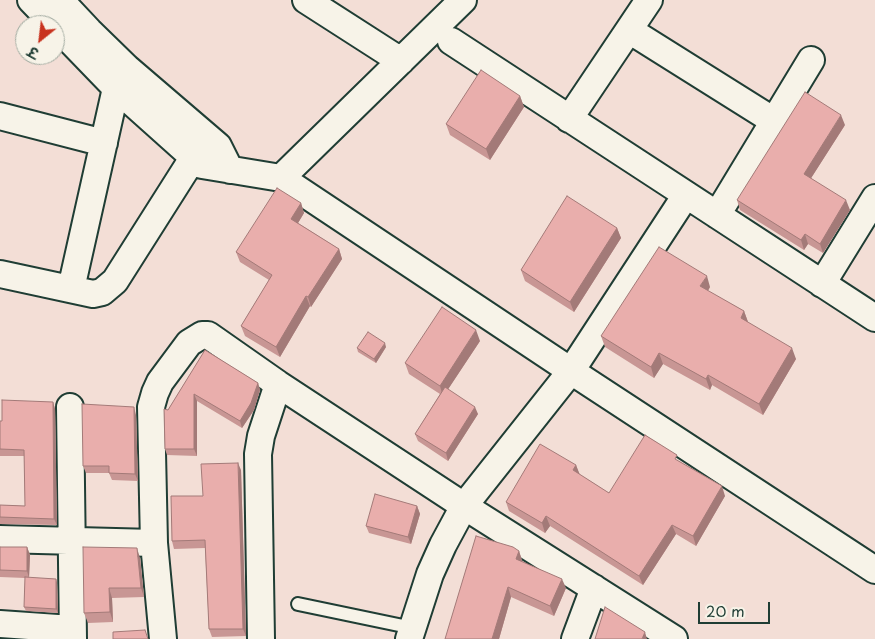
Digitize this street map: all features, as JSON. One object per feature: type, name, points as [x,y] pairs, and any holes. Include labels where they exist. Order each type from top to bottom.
[{"type":"street","points":[[31,0],[116,88],[202,166],[281,178],[875,570]]},
{"type":"street","points":[[60,0],[127,68],[218,146],[230,170]]},
{"type":"street","points":[[306,0],[401,60]]},
{"type":"street","points":[[281,178],[463,0]]},
{"type":"street","points":[[570,119],[649,0]]},
{"type":"street","points":[[629,30],[774,121]]},
{"type":"street","points":[[451,41],[875,318]]},
{"type":"street","points":[[716,215],[811,60]]},
{"type":"street","points":[[71,289],[116,88]]},
{"type":"street","points":[[0,116],[104,144]]},
{"type":"street","points":[[0,274],[93,294],[102,292],[115,281],[193,158]]},
{"type":"street","points":[[411,634],[430,574],[464,506],[571,371],[686,195]]},
{"type":"street","points":[[822,284],[875,198]]},
{"type":"street","points":[[163,639],[154,543],[151,407],[154,393],[160,382],[188,343],[202,335],[208,335],[278,384],[464,506],[674,639]]},
{"type":"street","points":[[261,639],[258,454],[261,436],[278,384]]},
{"type":"street","points":[[0,624],[73,634],[70,407]]},
{"type":"street","points":[[0,538],[154,543]]},
{"type":"street","points":[[574,639],[594,588]]},
{"type":"lane","points":[[298,604],[411,634]]},
{"type":"building","points":[[481,70],[520,96],[486,149],[446,124]]},
{"type":"building","points":[[805,92],[841,115],[804,174],[846,200],[820,244],[805,234],[801,240],[737,200]]},
{"type":"building","points":[[277,188],[301,203],[291,219],[339,249],[308,297],[306,296],[276,347],[241,326],[272,275],[236,252]]},
{"type":"building","points":[[567,196],[617,228],[570,302],[521,270]]},
{"type":"building","points":[[659,247],[707,276],[700,286],[744,311],[741,318],[792,348],[759,404],[708,375],[706,379],[659,353],[651,367],[601,336]]},
{"type":"building","points":[[442,307],[476,330],[440,386],[405,363]]},
{"type":"building","points":[[368,332],[385,343],[374,359],[357,348]]},
{"type":"building","points":[[205,350],[258,383],[251,403],[240,421],[194,394],[194,449],[165,449],[164,409],[168,410]]},
{"type":"building","points":[[445,387],[475,407],[446,453],[415,434]]},
{"type":"building","points":[[2,400],[53,402],[54,519],[0,517],[0,505],[25,506],[24,450],[0,449]]},
{"type":"building","points":[[82,404],[134,407],[135,474],[109,473],[109,466],[83,466]]},
{"type":"building","points":[[645,435],[677,455],[675,459],[722,486],[693,536],[672,525],[639,576],[546,516],[542,523],[506,502],[540,444],[576,465],[573,470],[609,493]]},
{"type":"building","points":[[238,463],[243,629],[209,629],[205,540],[172,541],[171,496],[203,496],[201,464]]},
{"type":"building","points":[[375,494],[417,506],[408,537],[366,526]]},
{"type":"building","points":[[476,536],[513,547],[519,551],[516,559],[562,579],[550,606],[508,587],[492,639],[445,639]]},
{"type":"building","points":[[0,547],[27,547],[27,571],[0,570]]},
{"type":"building","points":[[83,547],[137,548],[141,588],[109,588],[110,612],[84,613]]},
{"type":"building","points":[[25,577],[56,579],[56,609],[24,607]]},
{"type":"building","points":[[605,607],[645,632],[642,639],[595,639]]},
{"type":"building","points":[[145,630],[148,639],[113,639],[113,632]]}]
